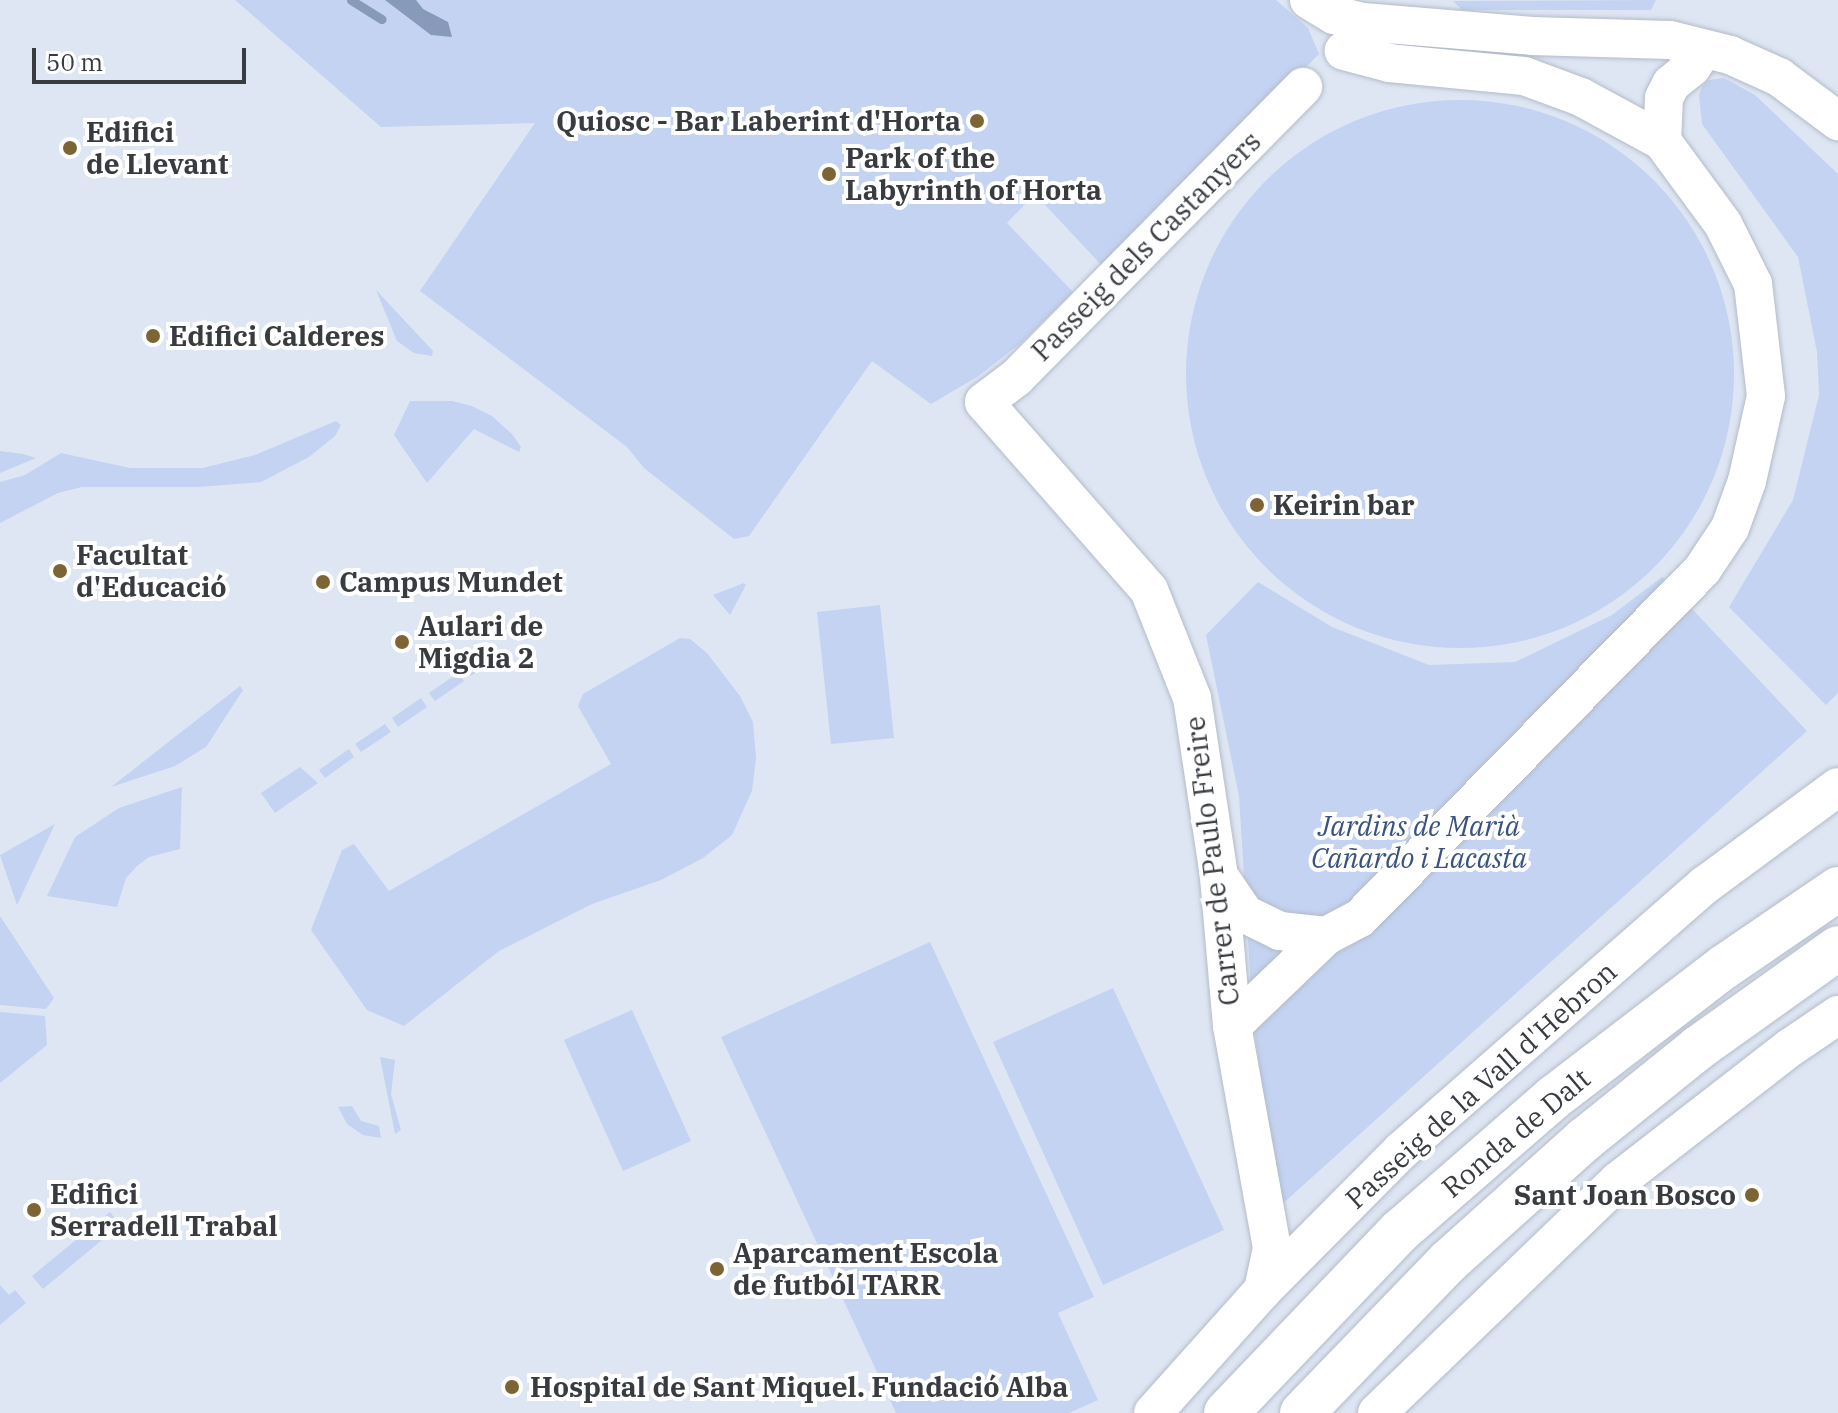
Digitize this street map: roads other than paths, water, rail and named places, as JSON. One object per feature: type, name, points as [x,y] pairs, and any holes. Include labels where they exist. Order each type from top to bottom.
[{"type":"highway","points":[[1724,967],[1838,865]]},
{"type":"highway","name":"Ronda de Dalt","points":[[1226,1413],[1400,1231],[1553,1098],[1724,967],[1838,889]]},
{"type":"highway","name":"Ronda de Dalt","points":[[1302,1413],[1449,1261],[1585,1139],[1698,1048],[1838,948]]},
{"type":"street","points":[[1309,0],[1334,15],[1364,24],[1532,36],[1623,36],[1670,40],[1730,55],[1779,77],[1838,121]]},
{"type":"street","points":[[1232,1026],[1326,936],[1360,918],[1702,570],[1730,528],[1747,481],[1766,396],[1753,284],[1723,224],[1662,141],[1581,97],[1524,76],[1390,63],[1364,24]]},
{"type":"street","points":[[1662,141],[1664,98],[1671,84],[1692,67],[1703,50]]},
{"type":"street","name":"Passeig dels Castanyers","points":[[984,402],[1016,378],[1303,87]]},
{"type":"street","name":"Carrer de Paulo Freire","points":[[984,402],[1149,590],[1192,698],[1219,876],[1232,1026],[1272,1248],[1263,1290]]},
{"type":"street","name":"Passeig de la Vall d'Hebron","points":[[1153,1413],[1263,1290],[1413,1140],[1705,885],[1838,787]]},
{"type":"street","points":[[1219,876],[1245,914],[1280,931],[1326,936]]},
{"type":"street","points":[[1377,1413],[1618,1181],[1791,1047],[1838,1015]]},
{"type":"waterway","points":[[351,0],[381,19]]},
{"type":"place","name":"Quiosc - Bar Laberint d'Horta","points":[[977,121]]},
{"type":"place","name":"Edifici de Llevant","points":[[70,148]]},
{"type":"place","name":"Park of the Labyrinth of Horta","points":[[829,174]]},
{"type":"place","name":"Edifici Calderes","points":[[153,336]]},
{"type":"place","name":"Keirin bar","points":[[1257,505]]},
{"type":"place","name":"Facultat d'Educació","points":[[60,571]]},
{"type":"place","name":"Campus Mundet","points":[[323,582]]},
{"type":"place","name":"Aulari de Migdia 2","points":[[402,642]]},
{"type":"place","name":"Sant Joan Bosco","points":[[1752,1195]]},
{"type":"place","name":"Edifici Serradell Trabal","points":[[34,1210]]},
{"type":"place","name":"Aparcament Escola de futból TARR","points":[[717,1269]]},
{"type":"place","name":"Hospital de Sant Miquel. Fundació Alba","points":[[512,1387]]},
{"type":"park label","name":"Jardins de Marià Cañardo i Lacasta","points":[[1419,842]]}]
